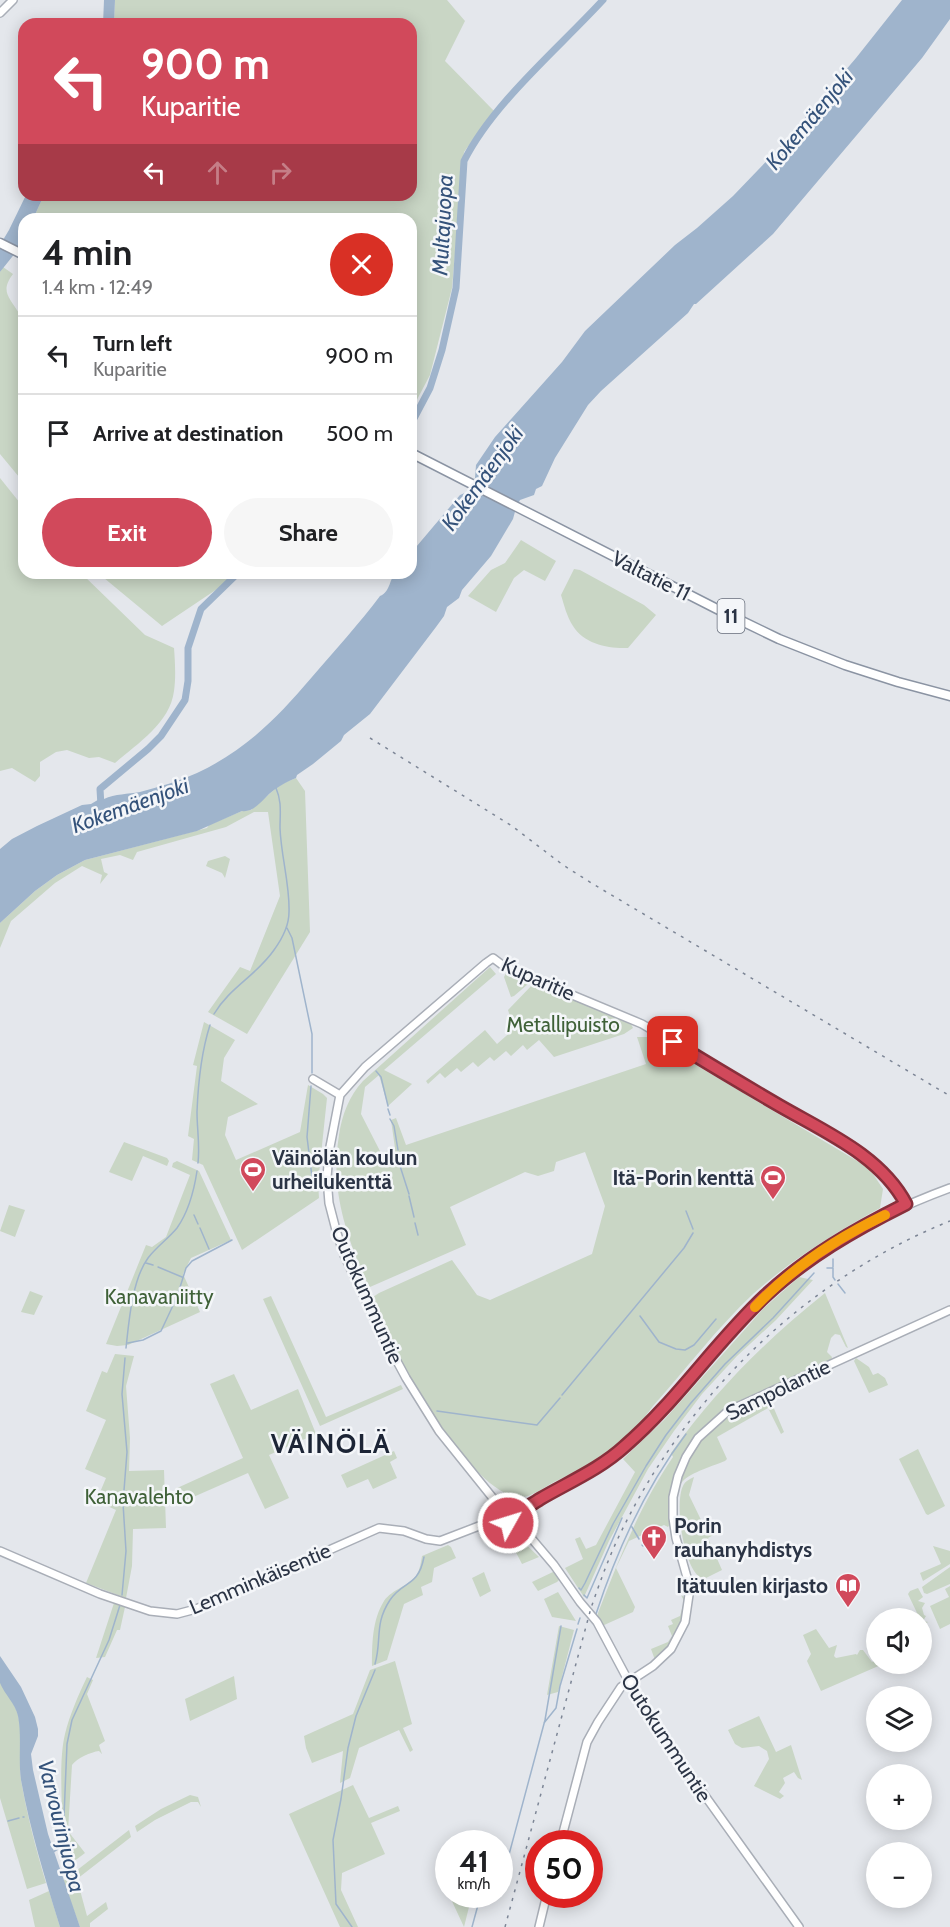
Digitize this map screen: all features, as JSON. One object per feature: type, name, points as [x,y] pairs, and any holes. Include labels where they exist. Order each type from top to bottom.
[{"type":"highway","points":[[0,243],[18,252]]},
{"type":"highway","name":"Valtatie 11","points":[[417,456],[779,639],[854,668],[950,696]]},
{"type":"street","points":[[0,13],[13,0]]},
{"type":"street","name":"Kuparitie","points":[[340,1095],[365,1067],[493,958],[505,967],[642,1024],[830,1135],[867,1159],[883,1173],[906,1204]]},
{"type":"street","points":[[314,1079],[340,1095]]},
{"type":"street","name":"Outokummuntie","points":[[340,1095],[329,1152],[327,1178],[331,1212],[344,1255],[373,1317],[406,1378],[440,1431],[499,1509]]},
{"type":"street","points":[[479,1526],[516,1517],[543,1498],[587,1474],[623,1448],[657,1418],[729,1334],[790,1274],[832,1244],[868,1223],[906,1204],[950,1188]]},
{"type":"street","name":"Sampolantie","points":[[565,1830],[587,1742],[616,1694],[671,1649],[685,1622],[690,1588],[676,1538],[673,1497],[686,1457],[698,1438],[728,1411],[950,1310]]},
{"type":"street","name":"Outokummuntie","points":[[473,1475],[511,1505],[516,1517],[537,1547],[554,1565],[597,1622],[645,1712],[799,1927]]},
{"type":"street","points":[[479,1526],[499,1509],[543,1498]]},
{"type":"street","points":[[499,1509],[498,1517],[503,1522]]},
{"type":"street","name":"Outokummuntie","points":[[503,1522],[537,1547]]},
{"type":"street","name":"Lemminkäisentie","points":[[0,1551],[100,1594],[150,1611],[177,1614],[196,1609],[379,1528],[404,1531],[432,1541],[440,1541],[479,1526]]},
{"type":"street","points":[[539,1927],[544,1908]]},
{"type":"green space","points":[[115,0],[447,0],[465,21],[445,61],[494,111],[464,152],[452,288],[430,375],[417,400],[417,213],[36,213],[41,201],[417,201],[417,18],[114,18]]},
{"type":"green space","points":[[3,267],[13,274],[7,285],[7,294],[18,312],[18,476],[0,454],[0,272]]},
{"type":"green space","points":[[0,478],[18,500],[18,579],[87,579],[145,635],[174,648],[175,675],[171,702],[160,723],[115,763],[99,757],[89,758],[67,750],[56,752],[40,762],[40,776],[35,782],[12,768],[0,771]]},
{"type":"green space","points":[[521,540],[556,561],[545,581],[524,570],[514,578],[496,612],[468,596],[491,570],[505,563]]},
{"type":"green space","points":[[574,569],[580,570],[644,605],[656,615],[628,648],[613,648],[590,641],[573,626],[561,595]]},
{"type":"green space","points":[[105,579],[232,579],[162,626]]},
{"type":"green space","points":[[296,778],[305,791],[310,932],[247,1034],[208,1012],[240,967],[250,971],[280,896],[268,812],[254,812],[226,827],[137,852],[133,860],[120,855],[101,859],[104,872],[108,874],[100,884],[102,875],[82,866],[55,883],[11,921],[0,948],[0,923],[35,891],[57,875],[85,860],[207,828],[209,825],[242,811],[251,810],[275,789]]},
{"type":"green space","points":[[225,856],[230,859],[225,878],[222,873],[206,866],[208,861]]},
{"type":"green space","points":[[490,967],[496,974],[384,1070],[412,1084],[388,1106],[379,1075],[365,1087],[361,1114],[381,1153],[395,1148],[391,1120],[396,1118],[406,1145],[646,1064],[637,1037],[649,1037],[869,1168],[883,1189],[880,1208],[814,1247],[753,1294],[714,1335],[622,1442],[584,1467],[522,1497],[497,1488],[475,1469],[453,1443],[412,1381],[371,1301],[379,1293],[452,1260],[477,1295],[490,1300],[592,1254],[605,1206],[585,1152],[556,1162],[554,1171],[538,1176],[525,1172],[450,1207],[466,1245],[370,1287],[366,1283],[346,1229],[338,1193],[339,1135],[347,1106],[358,1087]]},
{"type":"green space","points":[[506,973],[527,981],[528,984],[511,997],[504,977]]},
{"type":"green space","name":"Metallipuisto","points":[[534,983],[630,1022],[633,1028],[624,1034],[554,1057],[539,1040],[527,1050],[523,1045],[511,1056],[506,1051],[494,1061],[490,1057],[478,1067],[473,1062],[461,1072],[457,1068],[445,1078],[440,1073],[428,1084],[426,1081],[485,1030],[497,1044],[514,1029],[508,1010]]},
{"type":"green space","points":[[204,1022],[235,1040],[224,1058],[221,1081],[258,1104],[228,1117],[225,1135],[236,1160],[300,1132],[308,1085],[327,1098],[318,1183],[319,1198],[242,1250],[203,1165],[192,1160],[194,1139],[188,1136],[197,1066],[193,1065]]},
{"type":"green space","points":[[124,1142],[167,1158],[169,1161],[167,1166],[143,1156],[132,1181],[109,1172]]},
{"type":"green space","name":"Kanavaniitty","points":[[177,1161],[199,1171],[231,1240],[191,1258],[183,1274],[200,1312],[128,1345],[106,1344],[146,1245],[152,1247],[166,1237],[190,1175],[172,1167]]},
{"type":"green space","points":[[9,1205],[25,1210],[15,1237],[0,1231]]},
{"type":"green space","points":[[799,1277],[813,1280],[702,1394],[648,1469],[609,1541],[584,1597],[565,1568],[583,1559],[575,1539],[580,1537],[586,1549],[596,1545],[635,1472],[623,1459],[664,1420],[764,1308]]},
{"type":"green space","points":[[30,1291],[43,1296],[34,1315],[21,1312]]},
{"type":"green space","points":[[825,1293],[848,1348],[840,1335],[835,1334],[831,1338],[827,1352],[832,1357],[831,1360],[734,1406],[682,1458],[671,1523],[668,1527],[664,1525],[629,1541],[617,1566],[640,1513],[673,1457],[671,1453],[723,1388],[762,1348]]},
{"type":"green space","points":[[271,1296],[326,1417],[401,1385],[403,1389],[320,1426],[263,1299]]},
{"type":"green space","name":"Kanavalehto","points":[[115,1354],[134,1356],[126,1386],[130,1438],[129,1471],[164,1470],[166,1528],[133,1529],[132,1566],[126,1598],[86,1583],[116,1510],[101,1503],[103,1499],[98,1497],[106,1478],[85,1469],[106,1420],[86,1411],[102,1371],[107,1373]]},
{"type":"green space","points":[[856,1358],[869,1367],[873,1375],[878,1373],[885,1378],[888,1385],[869,1393],[854,1361]]},
{"type":"green space","points":[[234,1374],[251,1410],[298,1389],[316,1434],[269,1455],[289,1498],[265,1509],[248,1473],[175,1505],[175,1489],[243,1458],[210,1384]]},
{"type":"green space","points":[[769,1397],[784,1432],[781,1434],[768,1408],[717,1437],[727,1459],[691,1475],[678,1489],[684,1468],[700,1440],[734,1411]]},
{"type":"green space","points":[[918,1449],[945,1506],[928,1515],[899,1459]]},
{"type":"green space","points":[[394,1451],[397,1458],[390,1462],[397,1478],[373,1489],[368,1479],[347,1488],[341,1475]]},
{"type":"green space","points":[[694,1477],[689,1495],[702,1522],[718,1529],[717,1533],[708,1538],[722,1570],[704,1579],[697,1575],[691,1565],[680,1522],[680,1495],[686,1481]]},
{"type":"green space","points":[[678,1492],[676,1501],[679,1528],[691,1578],[679,1545],[675,1517],[676,1500]]},
{"type":"green space","points":[[513,1532],[539,1557],[522,1564],[507,1535]]},
{"type":"green space","points":[[448,1545],[456,1558],[434,1568],[432,1582],[421,1587],[423,1595],[404,1604],[387,1660],[372,1666],[375,1624],[384,1601],[414,1578],[419,1570],[422,1556]]},
{"type":"green space","points":[[933,1546],[950,1551],[950,1564],[923,1581],[920,1573],[941,1564]]},
{"type":"green space","points":[[950,1567],[950,1584],[927,1594],[924,1593],[922,1587]]},
{"type":"green space","points":[[616,1568],[635,1607],[633,1612],[602,1626],[597,1617]]},
{"type":"green space","points":[[555,1571],[560,1579],[538,1591],[532,1582]]},
{"type":"green space","points":[[484,1572],[491,1591],[480,1597],[472,1578]]},
{"type":"green space","points":[[950,1586],[950,1624],[940,1629],[930,1606],[949,1597],[945,1589]]},
{"type":"green space","points":[[918,1588],[923,1597],[918,1601],[925,1603],[922,1608],[915,1608],[908,1594]]},
{"type":"green space","points":[[558,1592],[576,1621],[552,1617],[544,1599]]},
{"type":"green space","points":[[681,1595],[686,1598],[680,1624],[672,1639],[655,1660],[651,1649],[668,1642],[672,1636],[668,1626],[673,1624],[671,1620],[680,1616],[684,1601]]},
{"type":"green space","points":[[114,1603],[125,1607],[120,1630],[117,1630],[105,1657],[96,1658]]},
{"type":"green space","points":[[559,1626],[574,1630],[558,1692],[547,1695]]},
{"type":"green space","points":[[816,1629],[829,1648],[837,1645],[834,1656],[836,1658],[857,1655],[860,1650],[863,1650],[866,1654],[866,1671],[821,1691],[807,1661],[811,1654],[803,1635]]},
{"type":"green space","points":[[395,1661],[412,1724],[403,1728],[413,1750],[410,1752],[399,1730],[359,1748],[350,1778],[340,1783],[343,1751],[312,1763],[304,1736],[353,1714],[370,1670]]},
{"type":"green space","points":[[234,1676],[237,1699],[190,1721],[185,1699]]},
{"type":"green space","points":[[87,1677],[93,1680],[87,1694],[105,1741],[99,1745],[102,1754],[99,1751],[88,1754],[72,1765],[68,1831],[85,1853],[73,1862],[59,1845],[50,1819],[62,1819],[63,1744],[72,1712]]},
{"type":"green space","points":[[0,1682],[13,1702],[18,1715],[21,1780],[46,1883],[27,1889],[0,1798]]},
{"type":"green space","points":[[759,1716],[776,1752],[791,1745],[802,1780],[794,1772],[783,1778],[785,1783],[779,1792],[784,1796],[780,1799],[754,1786],[769,1759],[767,1751],[759,1746],[742,1748],[735,1744],[728,1730]]},
{"type":"green space","points":[[353,1785],[369,1818],[398,1806],[400,1811],[371,1823],[385,1854],[342,1873],[341,1890],[358,1927],[340,1927],[289,1814]]},
{"type":"green space","points":[[190,1795],[198,1797],[201,1807],[198,1802],[191,1802],[137,1832],[135,1826],[161,1809]]},
{"type":"green space","points":[[129,1830],[131,1837],[77,1879],[87,1916],[106,1902],[108,1909],[90,1923],[90,1927],[80,1927],[63,1881]]},
{"type":"green space","points":[[49,1891],[60,1927],[35,1927],[29,1900]]},
{"type":"green space","points":[[455,1908],[469,1908],[464,1927]]},
{"type":"water","points":[[104,0],[115,0],[114,18],[103,18]]},
{"type":"water","name":"Kokemäenjoki","points":[[902,0],[950,0],[950,19],[922,58],[773,234],[694,304],[688,313],[588,405],[555,458],[542,486],[536,489],[534,495],[520,500],[513,519],[491,556],[462,590],[459,598],[447,607],[444,616],[370,714],[296,778],[274,790],[251,810],[242,811],[197,831],[85,860],[57,875],[35,891],[0,923],[0,849],[12,839],[82,805],[91,804],[101,798],[140,792],[169,784],[197,773],[231,754],[260,732],[286,706],[380,596],[386,592],[392,579],[417,579],[417,546],[460,495],[467,492],[475,478],[476,465],[495,437],[562,362],[585,331],[675,245],[733,196],[782,145]]},
{"type":"water","points":[[23,201],[41,201],[36,213],[18,213],[18,250],[0,272],[0,245]]},
{"type":"water","points":[[0,1656],[21,1687],[35,1717],[38,1736],[31,1754],[33,1770],[48,1834],[80,1927],[60,1927],[43,1872],[21,1780],[18,1716],[0,1683]]},
{"type":"waterway","name":"Multajuopa","points":[[417,413],[430,388],[442,350],[456,288],[464,161],[476,139],[509,97],[603,0]]},
{"type":"waterway","name":"Multajuopa","points":[[101,806],[100,789],[161,736],[185,700],[188,681],[188,648],[201,609],[232,579]]},
{"type":"waterway","points":[[214,1014],[227,997],[267,959],[280,941],[288,922],[288,891],[281,839],[280,803],[276,788]]},
{"type":"waterway","points":[[287,928],[292,938],[312,1034],[312,1073]]},
{"type":"waterway","points":[[198,1163],[198,1091],[210,1025]]},
{"type":"waterway","points":[[376,1071],[381,1077],[388,1106]]},
{"type":"waterway","points":[[311,1086],[307,1137],[313,1185]]},
{"type":"waterway","points":[[388,1109],[390,1115]]},
{"type":"waterway","points":[[390,1119],[394,1126],[398,1150]]},
{"type":"waterway","points":[[399,1155],[409,1194]]},
{"type":"waterway","points":[[126,1348],[132,1301],[138,1278],[148,1258],[177,1228],[185,1215],[197,1171]]},
{"type":"waterway","points":[[409,1196],[414,1217]]},
{"type":"waterway","points":[[686,1211],[693,1229]]},
{"type":"waterway","points":[[194,1215],[198,1224]]},
{"type":"waterway","points":[[415,1223],[418,1235]]},
{"type":"waterway","points":[[200,1228],[209,1249]]},
{"type":"waterway","points":[[562,1395],[684,1248],[693,1233]]},
{"type":"waterway","points":[[128,1343],[143,1340],[161,1331],[177,1297],[186,1268],[192,1261],[232,1240]]},
{"type":"waterway","points":[[833,1259],[833,1267]]},
{"type":"waterway","points":[[146,1263],[153,1265]]},
{"type":"waterway","points":[[158,1267],[182,1277]]},
{"type":"waterway","points":[[827,1268],[833,1268],[835,1280]]},
{"type":"waterway","points":[[579,1588],[581,1590],[613,1524],[666,1435],[725,1364],[773,1318],[814,1273]]},
{"type":"waterway","points":[[838,1284],[845,1293]]},
{"type":"waterway","points":[[640,1316],[659,1342],[685,1350],[694,1345],[716,1319]]},
{"type":"waterway","points":[[122,1595],[126,1551],[123,1503],[127,1452],[122,1394],[125,1358]]},
{"type":"waterway","points":[[437,1411],[537,1425],[560,1398]]},
{"type":"waterway","points":[[596,1614],[613,1566],[634,1520],[658,1476],[686,1434]]},
{"type":"waterway","points":[[584,1595],[587,1598],[622,1518]]},
{"type":"waterway","points":[[632,1527],[639,1539]]},
{"type":"waterway","points":[[375,1664],[380,1624],[385,1609],[395,1594],[418,1574],[424,1557]]},
{"type":"waterway","name":"Varvourinjuopa","points":[[53,1852],[61,1847],[63,1841],[67,1744],[72,1720],[109,1640],[120,1605]]},
{"type":"waterway","points":[[578,1624],[580,1618]]},
{"type":"waterway","points":[[513,1840],[545,1720],[561,1626]]},
{"type":"waterway","points":[[544,1723],[556,1708],[577,1629]]},
{"type":"waterway","points":[[352,1927],[336,1904],[333,1840],[348,1748],[356,1716],[375,1670]]},
{"type":"waterway","points":[[8,1821],[19,1818]]},
{"type":"waterway","points":[[472,1927],[477,1908]]},
{"type":"railway","points":[[370,738],[512,826],[563,865],[593,884],[950,1096]]},
{"type":"railway","points":[[505,1927],[591,1608],[620,1534],[653,1475],[685,1428],[721,1384],[761,1343],[804,1306],[850,1273],[899,1245],[950,1221]]},
{"type":"slow traffic","points":[[755,1307],[790,1274],[815,1256],[885,1215]]},
{"type":"place","name":"Väinölän koulun urheilukenttä","points":[[253,1193]]},
{"type":"place","name":"Itä-Porin kenttä","points":[[773,1201]]},
{"type":"place","name":"Porin rauhanyhdistys","points":[[654,1561]]},
{"type":"place","name":"Itätuulen kirjasto","points":[[848,1609]]},
{"type":"district","name":"VÄINÖLÄ","points":[[331,1444]]},
{"type":"route","points":[[508,1523],[523,1510],[587,1474],[623,1448],[657,1418],[729,1334],[790,1274],[832,1244],[906,1204],[883,1173],[867,1159],[673,1042]]}]
